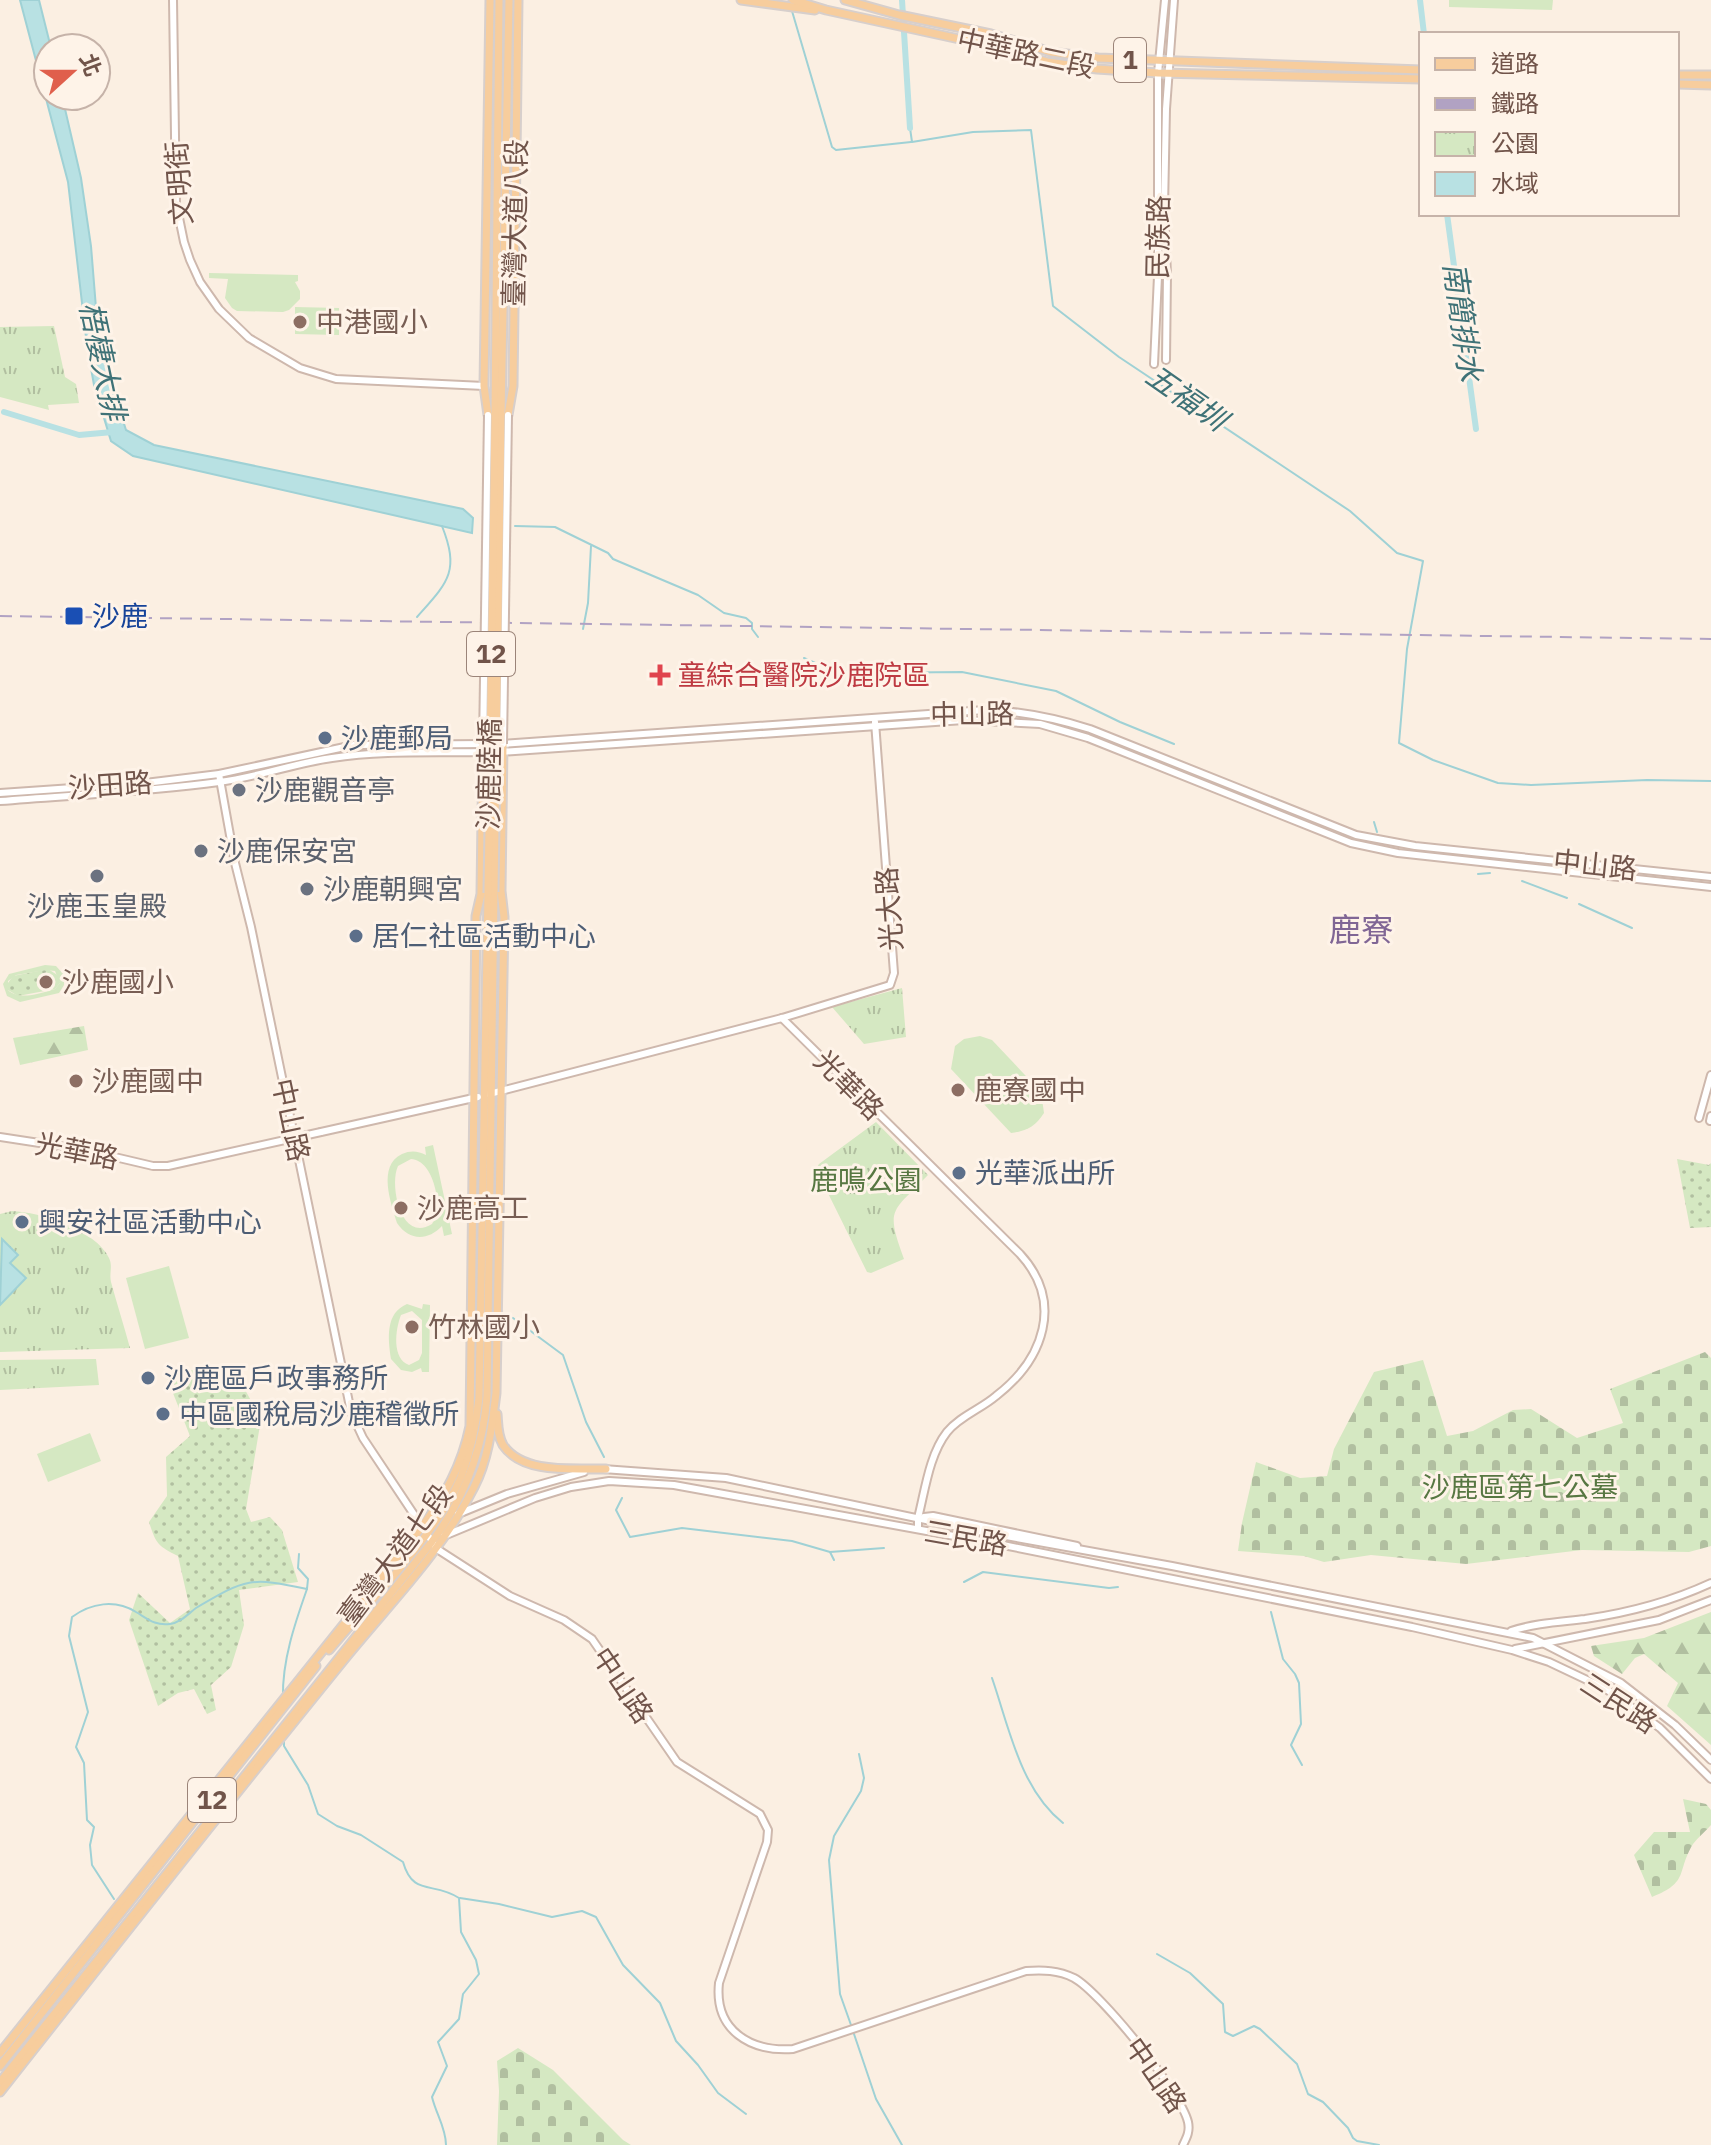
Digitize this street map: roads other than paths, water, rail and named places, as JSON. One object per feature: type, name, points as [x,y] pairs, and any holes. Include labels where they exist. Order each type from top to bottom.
[{"type":"main road","name":"臺灣大道八段","points":[[490,0],[484,386],[498,415]]},
{"type":"main road","name":"臺灣大道八段","points":[[498,415],[494,386],[499,0]]},
{"type":"main road","name":"臺灣大道八段","points":[[498,415],[503,386],[509,0]]},
{"type":"main road","name":"臺灣大道八段","points":[[498,415],[513,386],[518,0]]},
{"type":"main road","name":"中華路二段","points":[[741,0],[826,10]]},
{"type":"main road","name":"中華路二段","points":[[796,0],[826,10],[973,42],[1047,62],[1158,73],[1419,79]]},
{"type":"main road","name":"中華路二段","points":[[845,0],[991,34],[1051,52],[1098,58],[1419,70]]},
{"type":"main road","points":[[1679,75],[1711,75]]},
{"type":"main road","points":[[1679,84],[1711,85]]},
{"type":"main road","name":"沙鹿陸橋","points":[[491,893],[498,415]]},
{"type":"main road","name":"臺灣大道七段","points":[[0,2066],[423,1532],[456,1473],[470,1426],[495,916],[482,748]]},
{"type":"main road","name":"臺灣大道七段","points":[[0,2092],[434,1543],[474,1467],[485,1419],[485,916],[491,893],[503,748]]},
{"type":"main road","name":"臺灣大道七段","points":[[487,1095],[476,916],[491,893]]},
{"type":"main road","name":"臺灣大道七段","points":[[0,2053],[423,1532],[434,1523],[459,1481],[475,1432],[479,1398],[487,1095],[504,917],[491,893]]},
{"type":"main road","name":"臺灣大道七段","points":[[0,2082],[289,1720],[434,1543],[448,1535],[474,1487],[487,1453],[496,1393],[500,1104],[487,1095]]},
{"type":"main road","points":[[496,1393],[498,1434],[513,1454],[540,1465],[606,1469]]},
{"type":"main road","name":"臺灣大道七段","points":[[289,1720],[298,1715],[347,1656]]},
{"type":"street","name":"文明街","points":[[173,0],[176,203],[179,223],[195,271],[219,309],[249,338],[300,368],[336,379],[484,386]]},
{"type":"street","points":[[1163,109],[1168,73],[1164,62],[1165,0]]},
{"type":"street","points":[[1163,109],[1158,73],[1164,62],[1174,0]]},
{"type":"street","name":"民族路","points":[[1163,109],[1166,360]]},
{"type":"street","name":"民族路","points":[[1154,364],[1163,109]]},
{"type":"street","points":[[498,415],[503,748]]},
{"type":"street","points":[[482,748],[498,415]]},
{"type":"street","name":"中山路","points":[[1183,2145],[1189,2133],[1188,2119],[1160,2072],[1093,1993],[1061,1972],[1047,1969],[1026,1971],[793,2049],[770,2050],[748,2043],[725,2019],[718,1997],[723,1966],[767,1842],[766,1823],[752,1808],[677,1762],[592,1639],[564,1620],[510,1596],[434,1543],[423,1532],[363,1438],[351,1412],[219,778],[354,745],[503,748],[874,722],[985,710],[1046,716],[1090,729],[1356,835],[1415,846],[1711,877]]},
{"type":"street","name":"中山路","points":[[874,722],[986,719],[1040,724],[1088,738],[1351,843],[1398,853],[1711,887]]},
{"type":"street","name":"光大路","points":[[782,1018],[884,988],[893,980],[874,722]]},
{"type":"street","name":"沙田路","points":[[0,793],[219,778]]},
{"type":"street","name":"沙田路","points":[[0,801],[146,791],[219,778]]},
{"type":"street","points":[[487,1095],[782,1018]]},
{"type":"street","name":"光華路","points":[[782,1018],[1020,1254],[1035,1273],[1045,1304],[1042,1332],[1031,1358],[1005,1389],[960,1419],[939,1444],[918,1518],[918,1529]]},
{"type":"street","points":[[1699,1118],[1711,1075]]},
{"type":"street","name":"光華路","points":[[0,1137],[85,1150],[153,1166],[168,1166],[487,1095]]},
{"type":"street","name":"三民路","points":[[434,1523],[547,1480],[606,1469],[726,1478],[1065,1548],[1508,1632],[1545,1642],[1621,1683],[1675,1725],[1711,1760]]},
{"type":"street","points":[[641,1470],[642,1483]]},
{"type":"street","name":"三民路","points":[[448,1535],[523,1502],[571,1487],[609,1481],[674,1485],[780,1502],[1170,1578],[1512,1650],[1549,1662],[1606,1689],[1660,1728],[1711,1779]]},
{"type":"street","points":[[780,1502],[781,1490]]},
{"type":"street","points":[[1170,1578],[1172,1566]]},
{"type":"street","name":"三民路","points":[[1508,1632],[1537,1623],[1587,1619],[1636,1608],[1671,1599],[1711,1583]]},
{"type":"street","name":"三民路","points":[[1512,1650],[1659,1620],[1711,1600]]},
{"type":"water","points":[[20,0],[39,0],[47,32],[32,32],[32,46]]},
{"type":"water","name":"梧棲大排","points":[[50,112],[66,112],[81,178],[91,246],[99,345],[126,430],[154,445],[463,509],[473,518],[472,533],[133,456],[111,441],[94,385],[87,346],[68,182]]},
{"type":"water","points":[[2,1239],[18,1255],[10,1263],[26,1278],[0,1305]]},
{"type":"waterway","points":[[902,0],[910,128]]},
{"type":"waterway","name":"南簡排水","points":[[1420,0],[1424,32]]},
{"type":"waterway","points":[[792,11],[832,147],[836,150],[911,142]]},
{"type":"waterway","name":"五福圳","points":[[910,128],[912,142],[973,132],[1031,130],[1053,306],[1119,357],[1350,511],[1397,553],[1423,561],[1407,649],[1399,743],[1433,760],[1498,783],[1711,781]]},
{"type":"waterway","name":"南簡排水","points":[[1447,216],[1476,429]]},
{"type":"waterway","name":"梧棲大排","points":[[4,412],[79,435],[113,432]]},
{"type":"waterway","points":[[417,617],[448,576],[450,555],[442,526]]},
{"type":"waterway","points":[[515,526],[555,527],[608,553],[613,559],[698,595],[724,613],[746,618],[752,623],[758,637]]},
{"type":"waterway","points":[[583,629],[588,603],[591,546]]},
{"type":"waterway","points":[[804,658],[822,666],[856,673],[962,672],[1056,691],[1174,744]]},
{"type":"waterway","points":[[1374,822],[1377,832]]},
{"type":"waterway","points":[[1478,874],[1490,873]]},
{"type":"waterway","points":[[1522,881],[1567,898]]},
{"type":"waterway","points":[[1579,904],[1632,928]]},
{"type":"waterway","points":[[503,1317],[513,1318],[563,1355],[586,1422],[604,1457]]},
{"type":"waterway","points":[[622,1498],[616,1510],[630,1537],[682,1528],[792,1541],[830,1552],[834,1560]]},
{"type":"waterway","points":[[830,1552],[884,1548]]},
{"type":"waterway","points":[[114,1899],[92,1865],[90,1845],[94,1827],[87,1820],[84,1763],[76,1747],[88,1712],[69,1636],[72,1617],[87,1608],[112,1604],[128,1608],[156,1623],[170,1624],[227,1591],[249,1583],[273,1583],[307,1589],[308,1579],[298,1568],[299,1554]]},
{"type":"waterway","points":[[964,1582],[983,1572],[1118,1587]]},
{"type":"waterway","points":[[283,1697],[287,1656],[307,1589]]},
{"type":"waterway","points":[[1271,1612],[1283,1659],[1299,1683],[1301,1724],[1291,1745],[1302,1765]]},
{"type":"waterway","points":[[992,1678],[1026,1775],[1048,1809],[1063,1823]]},
{"type":"waterway","points":[[284,1740],[284,1746],[308,1785],[318,1814],[337,1826],[361,1835],[403,1862],[407,1873],[418,1884],[459,1898],[461,1932],[476,1960],[479,1974],[463,1994],[459,2019],[438,2042],[447,2066],[432,2097],[446,2145]]},
{"type":"waterway","points":[[851,2025],[840,1994],[829,1860],[834,1836],[861,1791],[864,1778],[859,1754]]},
{"type":"waterway","points":[[460,1898],[552,1917],[582,1911],[596,1917],[623,1965],[660,2003],[676,2041],[718,2093],[746,2114]]},
{"type":"waterway","points":[[1157,1954],[1190,1973],[1223,2004],[1225,2032],[1233,2036],[1254,2026],[1260,2029],[1297,2064],[1308,2094],[1323,2102],[1348,2128],[1353,2138],[1379,2145]]},
{"type":"waterway","points":[[854,2034],[876,2099],[902,2145]]},
{"type":"railway","points":[[0,616],[1711,639]]},
{"type":"place","name":"中港國小","points":[[300,322]]},
{"type":"place","name":"沙鹿","points":[[74,616]]},
{"type":"place","name":"童綜合醫院沙鹿院區","points":[[660,675]]},
{"type":"place","name":"沙鹿郵局","points":[[325,738]]},
{"type":"place","name":"沙鹿觀音亭","points":[[239,790]]},
{"type":"place","name":"沙鹿保安宮","points":[[201,851]]},
{"type":"place","name":"沙鹿玉皇殿","points":[[97,876]]},
{"type":"place","name":"沙鹿朝興宮","points":[[307,889]]},
{"type":"place","name":"居仁社區活動中心","points":[[356,936]]},
{"type":"place","name":"沙鹿國小","points":[[46,982]]},
{"type":"place","name":"沙鹿國中","points":[[76,1081]]},
{"type":"place","name":"鹿寮國中","points":[[958,1090]]},
{"type":"place","name":"光華派出所","points":[[959,1173]]},
{"type":"place","name":"沙鹿高工","points":[[401,1208]]},
{"type":"place","name":"興安社區活動中心","points":[[22,1222]]},
{"type":"place","name":"竹林國小","points":[[412,1327]]},
{"type":"place","name":"沙鹿區戶政事務所","points":[[148,1378]]},
{"type":"place","name":"中區國稅局沙鹿稽徵所","points":[[163,1414]]},
{"type":"district","name":"鹿寮","points":[[1361,930]]},
{"type":"park label","name":"鹿鳴公園","points":[[866,1180]]},
{"type":"park label","name":"沙鹿區第七公墓","points":[[1520,1487]]}]
